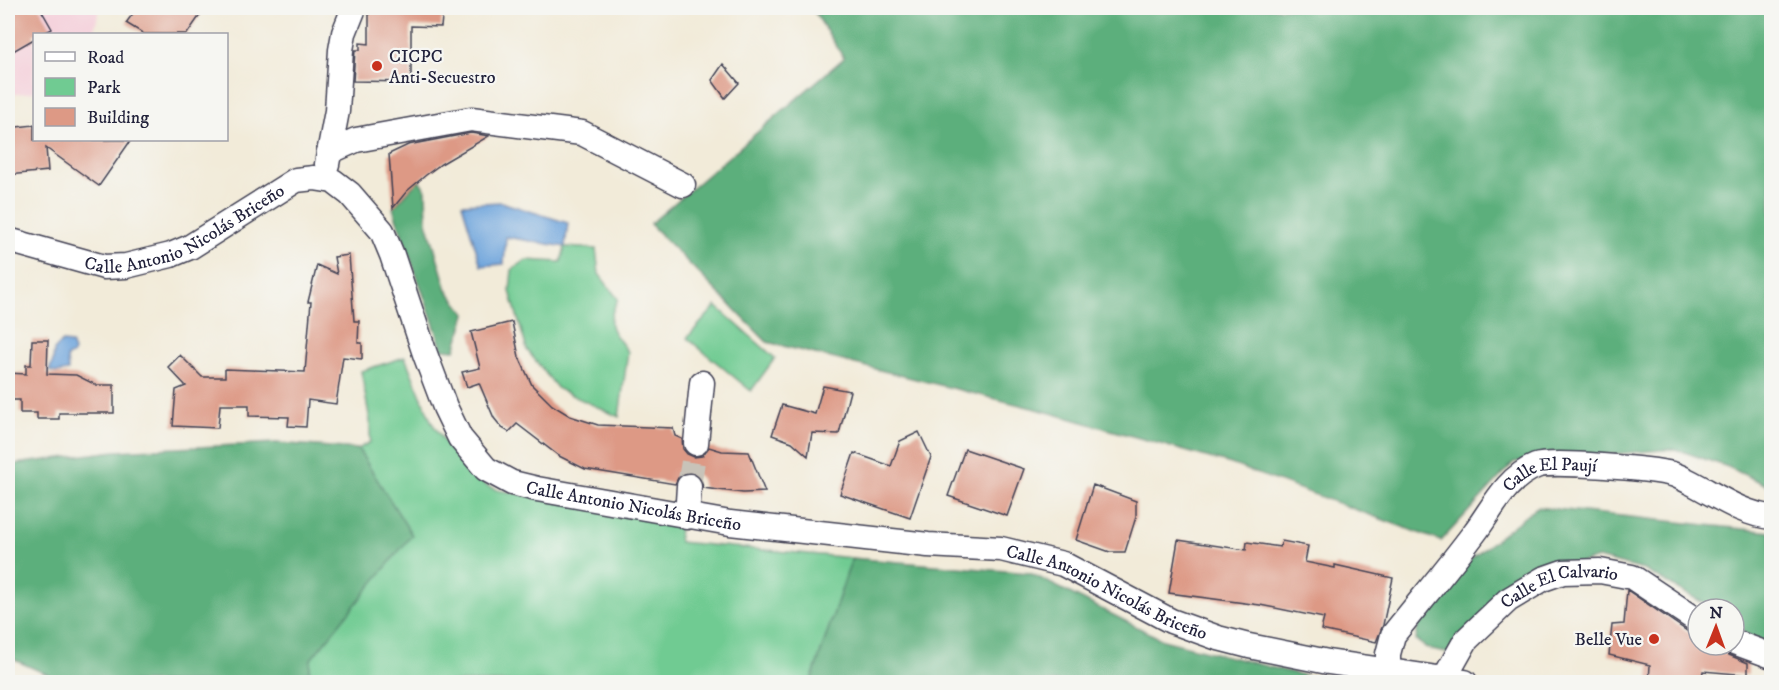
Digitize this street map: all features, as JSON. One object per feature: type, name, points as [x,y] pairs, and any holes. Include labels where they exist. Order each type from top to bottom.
[{"type":"street","points":[[324,179],[337,111],[341,50],[344,33],[354,8]]},
{"type":"street","points":[[329,152],[356,140],[471,119],[582,133],[683,185]]},
{"type":"street","name":"Calle Antonio Nicolás Briceño","points":[[8,240],[104,267],[126,266],[171,255],[190,247],[296,180],[314,177],[333,181],[350,194],[382,231],[445,407],[460,438],[486,469],[512,483],[730,524],[928,545],[1001,549],[1032,555],[1064,564],[1171,621],[1218,638],[1328,662],[1455,681]]},
{"type":"street","points":[[696,443],[702,383]]},
{"type":"street","name":"Calle El Paují","points":[[1389,670],[1388,654],[1393,635],[1476,531],[1500,495],[1518,477],[1538,465],[1567,465],[1675,474],[1746,511],[1772,517]]},
{"type":"street","points":[[687,517],[689,486]]},
{"type":"street","name":"Calle El Calvario","points":[[1455,681],[1466,640],[1508,600],[1543,579],[1563,572],[1600,570],[1632,577],[1686,613]]},
{"type":"street","points":[[1746,646],[1772,656]]},
{"type":"shaded area","points":[[8,8],[100,8],[93,33],[33,33],[33,92],[8,95]]},
{"type":"green space","points":[[812,8],[1771,8],[1771,487],[1728,467],[1675,449],[1514,462],[1441,541],[1231,464],[1040,410],[767,342],[650,224],[844,58]]},
{"type":"green space","points":[[419,180],[426,190],[427,222],[447,290],[466,314],[455,350],[442,349],[393,208]]},
{"type":"green space","points":[[565,247],[596,249],[599,274],[618,299],[611,316],[611,327],[628,352],[619,417],[558,389],[527,350],[510,291],[512,270],[526,260],[561,262]]},
{"type":"green space","points":[[716,306],[775,358],[751,391],[687,338]]},
{"type":"green space","points":[[405,357],[432,423],[450,449],[485,485],[497,490],[679,520],[679,542],[852,558],[811,682],[308,682],[311,659],[411,535],[358,449],[370,442],[370,421],[361,371]]},
{"type":"green space","points":[[276,443],[358,449],[412,535],[311,659],[308,682],[64,682],[8,657],[8,465],[115,451]]},
{"type":"green space","points":[[1537,507],[1771,532],[1771,643],[1753,639],[1746,634],[1746,597],[1692,597],[1644,570],[1598,558],[1538,575],[1450,653],[1432,650],[1416,640],[1418,624],[1466,563]]},
{"type":"green space","points":[[852,558],[1030,573],[1163,640],[1330,682],[811,682]]},
{"type":"water","points":[[501,202],[568,223],[565,247],[506,237],[504,264],[481,266],[462,204]]},
{"type":"water","points":[[62,342],[71,343],[74,351],[67,357],[68,371],[57,373],[49,371],[54,350]]},
{"type":"building","points":[[8,8],[40,8],[52,29],[44,33],[33,33],[33,40],[8,54]]},
{"type":"building","points":[[137,8],[205,8],[188,33],[142,33],[126,23]]},
{"type":"building","points":[[369,8],[443,8],[441,27],[411,26],[411,82],[353,81],[355,50],[360,50],[360,43],[369,44]]},
{"type":"building","points":[[723,64],[739,83],[725,98],[712,80]]},
{"type":"building","points":[[33,125],[33,141],[130,141],[99,186],[46,148],[48,171],[8,175],[8,128]]},
{"type":"building","points":[[471,133],[489,136],[426,175],[407,191],[393,208],[389,154],[408,145]]},
{"type":"building","points":[[349,255],[354,321],[359,321],[358,343],[362,343],[362,359],[343,357],[336,404],[308,400],[306,427],[288,426],[289,417],[249,416],[249,405],[220,405],[218,428],[173,426],[176,390],[186,386],[168,367],[180,355],[202,377],[225,377],[225,369],[305,372],[311,302],[308,302],[317,265],[337,274],[334,257]]},
{"type":"building","points":[[512,322],[519,357],[532,385],[552,405],[570,416],[598,425],[673,428],[675,436],[682,439],[683,449],[694,457],[702,456],[709,447],[722,451],[749,452],[765,492],[743,493],[703,488],[701,479],[690,472],[682,474],[675,484],[585,469],[559,456],[517,424],[509,432],[502,428],[494,418],[479,383],[467,387],[462,372],[480,368],[471,332]]},
{"type":"building","points":[[32,340],[48,340],[47,374],[76,375],[96,385],[114,385],[114,413],[59,413],[59,419],[37,419],[37,413],[20,413],[20,400],[8,400],[8,373],[26,374],[26,365],[31,365]]},
{"type":"building","points":[[823,386],[850,391],[839,434],[812,433],[808,456],[792,442],[772,435],[782,405],[815,414]]},
{"type":"building","points":[[919,432],[931,457],[910,518],[840,494],[854,453],[891,466],[900,441]]},
{"type":"building","points":[[965,449],[1024,469],[1007,516],[948,496]]},
{"type":"building","points":[[1093,485],[1136,501],[1136,517],[1125,552],[1110,552],[1076,540]]},
{"type":"building","points":[[1178,540],[1246,550],[1247,542],[1280,547],[1282,541],[1308,546],[1305,562],[1335,568],[1335,565],[1393,578],[1383,625],[1376,642],[1321,630],[1324,618],[1260,605],[1169,593]]},
{"type":"building","name":"Belle Vue","points":[[1627,590],[1686,630],[1686,657],[1734,657],[1748,663],[1748,675],[1703,671],[1701,682],[1649,682],[1650,665],[1609,655],[1612,625],[1624,624]]},
{"type":"tunnel","points":[[689,486],[696,443]]},
{"type":"place","name":"CICPC Anti-Secuestro","points":[[377,66]]},
{"type":"place","name":"Belle Vue","points":[[1654,639]]}]
